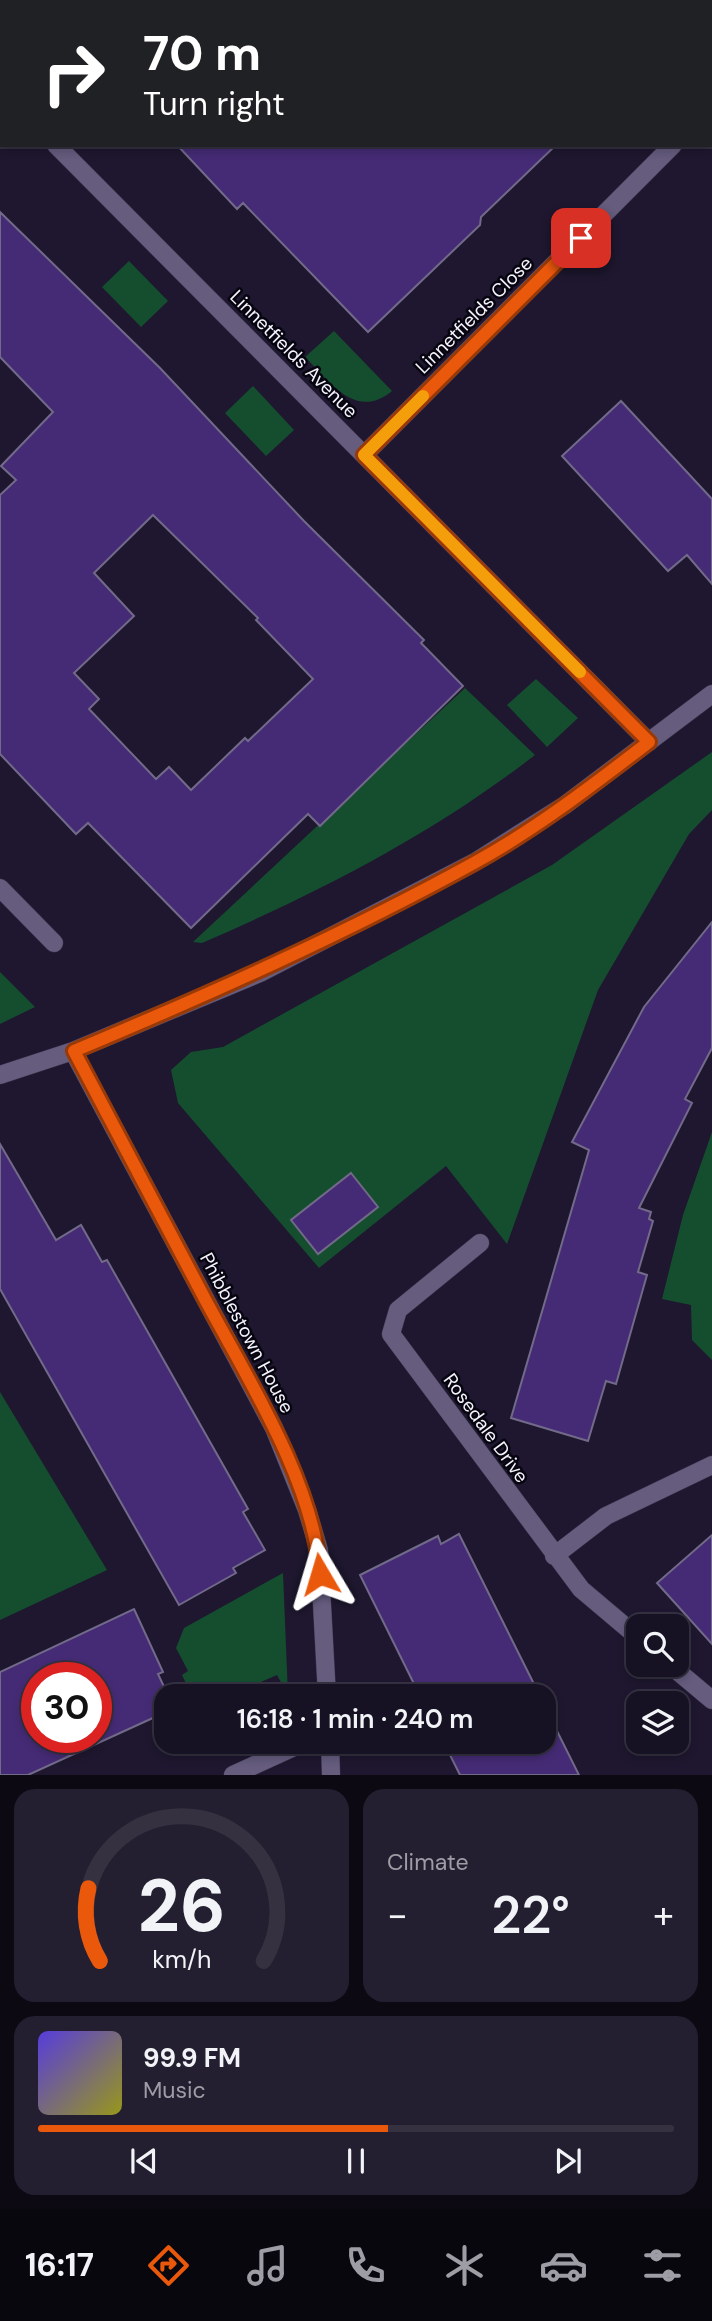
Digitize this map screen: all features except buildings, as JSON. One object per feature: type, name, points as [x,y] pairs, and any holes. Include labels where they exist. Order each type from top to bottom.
[{"type":"street","name":"Linnetfields Avenue","points":[[58,147],[649,742]]},
{"type":"street","name":"Linnetfields Close","points":[[364,455],[671,147]]},
{"type":"street","points":[[0,1075],[74,1051],[260,972],[475,862],[565,805],[712,694]]},
{"type":"street","points":[[0,888],[54,943]]},
{"type":"street","name":"Phibblestown House","points":[[74,1051],[274,1428],[307,1510],[319,1550],[326,1684]]},
{"type":"street","name":"Rosedale Drive","points":[[480,1243],[398,1310],[391,1334],[554,1556],[581,1589],[626,1627]]},
{"type":"street","points":[[554,1556],[606,1516],[712,1465]]},
{"type":"street","points":[[685,1677],[712,1700]]},
{"type":"street","points":[[233,1775],[280,1754]]},
{"type":"street","points":[[330,1754],[331,1775]]},
{"type":"green space","points":[[129,261],[168,301],[141,327],[102,287]]},
{"type":"green space","points":[[334,331],[392,391],[367,402],[355,400],[344,395],[324,377],[305,357]]},
{"type":"green space","points":[[253,386],[294,430],[266,456],[225,413]]},
{"type":"green space","points":[[536,679],[578,718],[547,747],[507,705]]},
{"type":"green space","points":[[465,688],[535,755],[457,811],[374,860],[246,924],[202,943],[193,942]]},
{"type":"green space","points":[[712,752],[712,810],[689,834],[598,990],[507,1244],[446,1166],[319,1268],[178,1103],[171,1070],[191,1052],[223,1047],[552,865]]},
{"type":"green space","points":[[0,972],[35,1007],[0,1024]]},
{"type":"green space","points":[[712,1132],[712,1360],[692,1340],[691,1305],[662,1299],[683,1215]]},
{"type":"green space","points":[[0,1392],[107,1570],[0,1620]]},
{"type":"green space","points":[[283,1573],[288,1684],[282,1684],[277,1675],[256,1684],[186,1684],[182,1675],[188,1671],[176,1648],[184,1628]]},
{"type":"slow traffic","points":[[423,396],[364,455],[580,672]]},
{"type":"route","points":[[320,1574],[319,1550],[307,1510],[274,1428],[74,1051],[260,972],[475,862],[565,805],[649,742],[364,455],[581,238]]}]
